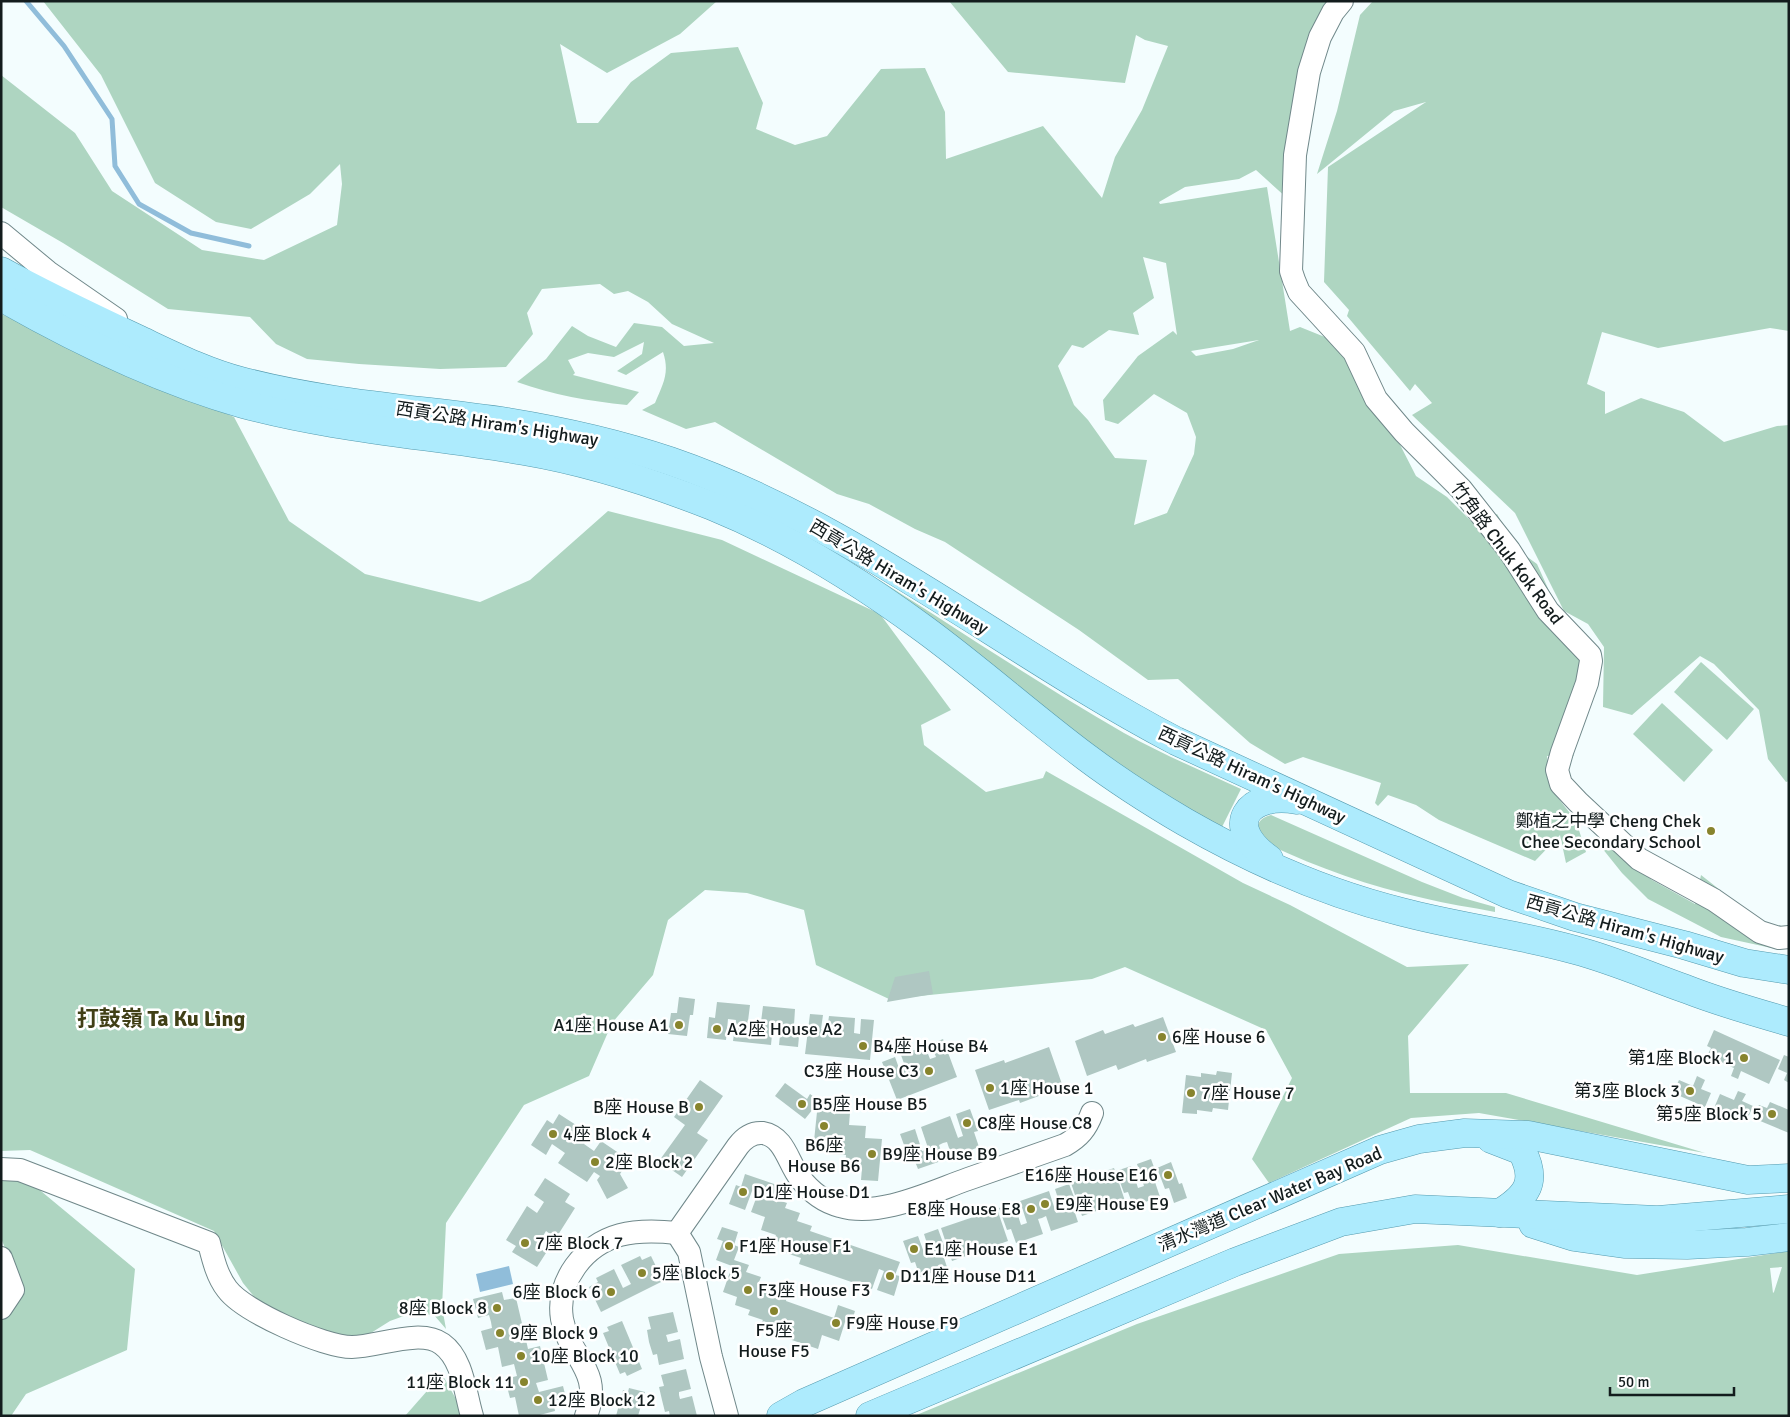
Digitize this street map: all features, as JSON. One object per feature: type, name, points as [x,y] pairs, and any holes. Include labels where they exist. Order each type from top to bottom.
[{"type":"main road","points":[[1,271],[70,308],[188,362]]},
{"type":"main road","name":"西貢公路 Hiram's Highway","points":[[1,297],[79,340],[162,376],[244,404],[311,419],[523,451],[576,461],[653,484],[720,509],[780,538],[868,590],[926,631],[1086,758],[1147,799],[1256,860],[1364,902],[1403,913],[1550,943],[1599,957],[1696,993],[1789,1022]]},
{"type":"main road","name":"西貢公路 Hiram's Highway","points":[[188,362],[238,380],[302,395],[508,422],[582,435],[674,462],[728,483],[787,511],[848,544],[1126,715],[1176,742],[1508,894],[1575,917],[1684,944],[1744,963],[1789,970]]},
{"type":"main road","points":[[1304,880],[1263,854],[1246,836],[1243,826],[1246,815],[1252,807],[1262,801],[1287,798],[1309,802]]},
{"type":"main road","points":[[1744,963],[1789,974]]},
{"type":"main road","points":[[1640,971],[1738,996],[1789,1005]]},
{"type":"main road","points":[[1465,1133],[1494,1140],[1522,1151],[1528,1162],[1530,1181],[1527,1189],[1521,1198],[1500,1213]]},
{"type":"main road","name":"清水灣道 Clear Water Bay Road","points":[[781,1416],[831,1392],[1380,1150],[1419,1139],[1465,1133],[1528,1135],[1748,1180],[1789,1178]]},
{"type":"main road","points":[[870,1416],[1234,1262],[1340,1222],[1415,1209],[1658,1220],[1789,1209]]},
{"type":"main road","points":[[1500,1213],[1574,1237],[1624,1244],[1687,1246],[1789,1237]]},
{"type":"street","name":"竹角路 Chuk Kok Road","points":[[1342,1],[1333,12],[1320,37],[1314,54],[1309,72],[1295,155],[1291,271],[1300,292],[1354,352],[1376,399],[1404,432],[1461,489],[1509,550],[1548,611],[1590,655],[1591,661],[1587,682],[1557,770],[1561,784],[1639,859],[1714,900],[1760,932],[1779,938],[1789,937]]},
{"type":"street","name":"西貢公路 Hiram's Highway","points":[[1,233],[48,272],[122,323],[188,362]]},
{"type":"street","points":[[677,1233],[738,1146],[752,1134],[769,1134],[777,1139],[798,1176],[816,1195],[840,1206],[866,1209],[907,1200],[1065,1145],[1077,1138],[1087,1127],[1092,1113]]},
{"type":"street","points":[[1,1169],[20,1170],[209,1244],[218,1273],[227,1290],[252,1310],[289,1329],[345,1347],[424,1337],[437,1341],[449,1351],[456,1362],[472,1416]]},
{"type":"street","points":[[586,1416],[591,1396],[589,1377],[587,1369],[568,1336],[562,1319],[562,1302],[569,1276],[585,1255],[600,1244],[614,1238],[644,1232],[677,1233]]},
{"type":"street","points":[[677,1233],[689,1252],[711,1357],[727,1416]]},
{"type":"street","points":[[1,1258],[13,1290],[1,1308]]},
{"type":"street","points":[[719,1385],[735,1407],[746,1416]]},
{"type":"green space","points":[[43,1],[717,1],[680,34],[607,73],[560,44],[577,123],[598,123],[631,82],[671,53],[738,47],[763,103],[756,129],[795,145],[827,136],[881,69],[925,68],[945,112],[946,159],[1043,126],[1102,198],[1115,157],[1142,110],[1168,46],[1145,40],[1136,35],[1125,83],[1008,72],[949,1],[1345,1],[1307,73],[1288,199],[1256,170],[1239,179],[1185,187],[1159,202],[1160,204],[1267,187],[1290,331],[1300,327],[1362,352],[1392,429],[1416,476],[1447,497],[1474,524],[1497,514],[1518,550],[1537,564],[1555,604],[1595,681],[1559,730],[1574,756],[1547,756],[1552,790],[1576,821],[1586,852],[1566,863],[1560,835],[1535,861],[1439,820],[1416,805],[1388,795],[1378,806],[1375,803],[1381,783],[1303,757],[1285,764],[1250,743],[1178,679],[1148,680],[1079,630],[945,542],[915,529],[869,504],[837,494],[715,422],[686,429],[642,410],[655,403],[663,384],[666,366],[663,352],[626,375],[617,371],[642,354],[644,342],[614,357],[588,353],[568,360],[575,373],[573,375],[639,392],[627,405],[571,397],[517,382],[546,359],[572,326],[588,336],[616,347],[634,323],[662,327],[684,346],[714,343],[672,324],[648,302],[628,291],[614,294],[600,284],[542,289],[527,313],[533,334],[506,367],[440,369],[307,359],[276,344],[250,317],[168,309],[63,243],[1,207],[1,75],[75,133],[112,191],[202,250],[264,260],[337,225],[342,184],[340,164],[310,194],[251,229],[216,222],[155,183],[101,75]],"holes":[[[1143,257],[1166,263],[1177,335],[1173,331],[1138,356],[1103,400],[1105,420],[1118,424],[1154,394],[1187,413],[1196,437],[1194,454],[1167,513],[1134,525],[1147,460],[1115,458],[1088,420],[1074,405],[1058,366],[1072,345],[1083,348],[1109,330],[1139,335],[1133,313],[1154,298]],[[1259,340],[1233,349],[1196,356],[1191,351]]]},
{"type":"green space","points":[[1373,1],[1789,1],[1789,331],[1770,328],[1658,348],[1602,332],[1587,384],[1605,392],[1605,414],[1641,398],[1684,412],[1724,442],[1777,426],[1789,425],[1789,781],[1786,782],[1768,759],[1759,710],[1714,664],[1700,656],[1632,715],[1603,707],[1604,647],[1588,624],[1564,611],[1515,513],[1412,415],[1432,403],[1415,384],[1410,391],[1347,316],[1349,310],[1324,282],[1328,167],[1426,102],[1394,111],[1317,174],[1337,111],[1360,15]]},
{"type":"green space","points":[[1,314],[234,417],[289,521],[365,574],[480,602],[530,580],[608,511],[722,540],[880,614],[951,710],[921,725],[924,745],[986,792],[1043,778],[1046,771],[1243,883],[1290,905],[1407,967],[1469,964],[1408,1036],[1410,1093],[1506,1093],[1705,1153],[1479,1113],[1411,1118],[1269,1183],[1252,1159],[1292,1078],[1266,1030],[1125,967],[1092,979],[889,999],[816,965],[804,910],[747,893],[705,890],[668,920],[653,975],[612,1023],[589,1076],[524,1105],[446,1223],[442,1307],[446,1329],[434,1315],[412,1313],[390,1321],[355,1343],[330,1342],[260,1304],[243,1283],[214,1231],[30,1150],[1,1151]]},
{"type":"green space","points":[[854,564],[1022,671],[1124,733],[1241,789],[1220,831],[1135,782],[851,567]]},
{"type":"green space","points":[[1701,662],[1754,709],[1727,740],[1674,692]]},
{"type":"green space","points":[[1662,703],[1713,750],[1684,782],[1633,734]]},
{"type":"green space","points":[[1271,815],[1422,882],[1463,898],[1495,907],[1495,912],[1382,888],[1282,851],[1263,842],[1259,833],[1259,822]]},
{"type":"green space","points":[[1611,846],[1652,880],[1695,904],[1701,875],[1739,905],[1776,949],[1721,937],[1648,899],[1622,873],[1602,848]]},
{"type":"green space","points":[[24,1177],[135,1269],[127,1350],[26,1394],[11,1416],[1,1416],[1,1318],[22,1291],[1,1238],[1,1181],[7,1178]]},
{"type":"green space","points":[[1458,1245],[1637,1275],[1789,1251],[1789,1416],[914,1416],[1137,1324],[1339,1254]],"holes":[[[1782,1267],[1774,1292],[1770,1268]]]},
{"type":"green space","points":[[442,1374],[461,1408],[462,1416],[405,1416]]},
{"type":"water","points":[[509,1266],[513,1284],[480,1292],[476,1274]]},
{"type":"building","points":[[929,971],[933,994],[887,1002],[895,977]]},
{"type":"building","name":"A1座 House A1","points":[[679,997],[695,999],[693,1015],[690,1015],[687,1036],[668,1034],[671,1013],[677,1013]]},
{"type":"building","points":[[717,1002],[750,1005],[748,1021],[761,1022],[763,1006],[795,1009],[794,1025],[800,1026],[798,1047],[779,1045],[781,1025],[773,1024],[771,1045],[733,1041],[736,1020],[728,1019],[726,1040],[707,1038],[709,1017],[715,1018]]},
{"type":"building","points":[[810,1014],[823,1015],[821,1029],[824,1030],[827,1030],[829,1016],[855,1018],[854,1033],[860,1034],[861,1019],[874,1020],[870,1060],[805,1054]]},
{"type":"building","points":[[1163,1017],[1176,1052],[1147,1062],[1146,1059],[1118,1070],[1116,1065],[1087,1076],[1075,1041],[1103,1030],[1105,1034],[1133,1024],[1135,1027]]},
{"type":"building","name":"第1座 Block 1","points":[[1714,1030],[1780,1060],[1769,1084],[1741,1071],[1738,1079],[1731,1076],[1734,1068],[1707,1056],[1711,1048],[1707,1046]]},
{"type":"building","points":[[943,1039],[957,1077],[897,1100],[882,1062],[895,1057],[900,1071],[906,1069],[901,1055],[925,1046],[930,1059],[936,1057],[931,1044]]},
{"type":"building","points":[[1049,1047],[1063,1087],[1020,1103],[1019,1100],[989,1110],[975,1070],[1004,1060],[1005,1063]]},
{"type":"building","points":[[1784,1055],[1789,1057],[1789,1083],[1784,1080],[1787,1073],[1778,1069]]},
{"type":"building","points":[[1217,1071],[1232,1073],[1228,1110],[1213,1108],[1212,1112],[1197,1110],[1197,1114],[1182,1113],[1186,1075],[1201,1077],[1201,1073],[1216,1075]]},
{"type":"building","name":"第3座 Block 3","points":[[1697,1076],[1705,1080],[1701,1089],[1711,1093],[1705,1107],[1673,1093],[1679,1080],[1693,1086]]},
{"type":"building","points":[[700,1080],[723,1096],[697,1133],[708,1140],[682,1177],[659,1161],[685,1125],[674,1117]]},
{"type":"building","points":[[785,1083],[807,1099],[810,1094],[818,1100],[818,1098],[835,1100],[834,1112],[850,1113],[849,1125],[866,1126],[865,1138],[882,1139],[878,1181],[861,1180],[862,1168],[845,1167],[846,1155],[830,1154],[831,1142],[814,1141],[817,1112],[813,1109],[805,1119],[775,1096]]},
{"type":"building","points":[[1738,1091],[1746,1094],[1742,1101],[1753,1106],[1746,1122],[1714,1108],[1720,1094],[1734,1100]]},
{"type":"building","name":"第5座 Block 5","points":[[1770,1102],[1789,1110],[1789,1133],[1753,1118],[1759,1105],[1767,1108]]},
{"type":"building","points":[[970,1109],[978,1131],[974,1132],[979,1147],[952,1157],[947,1142],[943,1143],[939,1145],[944,1160],[918,1169],[912,1154],[908,1156],[900,1134],[915,1129],[922,1151],[926,1150],[928,1148],[921,1127],[950,1116],[958,1138],[963,1136],[956,1114]]},
{"type":"building","points":[[559,1114],[590,1134],[584,1144],[594,1151],[601,1141],[629,1160],[620,1174],[628,1188],[607,1199],[597,1180],[600,1176],[594,1172],[587,1182],[558,1163],[565,1153],[552,1144],[546,1155],[531,1145],[547,1120],[553,1124]]},
{"type":"building","points":[[1151,1159],[1159,1181],[1155,1182],[1160,1197],[1133,1206],[1128,1192],[1124,1193],[1116,1171],[1131,1166],[1138,1188],[1144,1186],[1137,1164]]},
{"type":"building","name":"E16座 House E16","points":[[1171,1162],[1179,1184],[1182,1183],[1187,1198],[1174,1203],[1169,1188],[1165,1189],[1157,1168]]},
{"type":"building","points":[[1114,1168],[1125,1201],[1082,1216],[1071,1183]]},
{"type":"building","points":[[745,1174],[777,1185],[772,1198],[787,1203],[785,1208],[800,1213],[797,1221],[812,1226],[810,1231],[900,1262],[895,1275],[900,1276],[894,1296],[877,1290],[884,1271],[879,1269],[872,1289],[799,1264],[801,1258],[786,1253],[789,1245],[774,1240],[776,1235],[761,1230],[765,1217],[751,1212],[758,1193],[752,1191],[745,1210],[729,1204],[736,1185],[741,1187]]},
{"type":"building","points":[[545,1178],[570,1194],[565,1202],[575,1208],[556,1238],[546,1231],[537,1246],[546,1253],[537,1267],[512,1252],[516,1246],[506,1240],[527,1206],[537,1213],[544,1202],[534,1195]]},
{"type":"building","points":[[1069,1184],[1077,1205],[1073,1207],[1078,1222],[1051,1231],[1046,1216],[1038,1219],[1043,1234],[1016,1243],[1011,1229],[1007,1230],[999,1208],[1014,1203],[1021,1225],[1027,1223],[1020,1201],[1049,1191],[1056,1213],[1062,1211],[1055,1189]]},
{"type":"building","points":[[997,1209],[1008,1241],[952,1261],[941,1228]]},
{"type":"building","points":[[722,1227],[738,1232],[734,1245],[739,1247],[734,1260],[749,1265],[746,1272],[761,1277],[759,1282],[774,1287],[773,1291],[787,1296],[786,1301],[834,1318],[838,1305],[855,1311],[851,1324],[845,1322],[839,1341],[822,1335],[818,1349],[774,1334],[776,1328],[761,1323],[763,1320],[748,1315],[750,1310],[735,1305],[737,1297],[723,1292],[732,1266],[716,1260],[723,1241],[717,1239]]},
{"type":"building","points":[[938,1229],[946,1251],[942,1252],[947,1267],[920,1277],[915,1262],[911,1263],[903,1241],[918,1236],[926,1258],[931,1256],[924,1234]]},
{"type":"building","points":[[640,1256],[642,1260],[651,1256],[663,1281],[601,1312],[589,1287],[598,1282],[596,1278],[614,1269],[623,1288],[631,1284],[621,1265]]},
{"type":"building","points":[[502,1292],[504,1300],[516,1298],[524,1332],[512,1335],[514,1343],[526,1340],[528,1349],[540,1346],[548,1380],[536,1383],[539,1392],[563,1386],[566,1398],[553,1401],[555,1411],[536,1416],[519,1416],[515,1397],[510,1398],[505,1379],[517,1376],[514,1364],[502,1367],[498,1347],[486,1350],[481,1331],[492,1328],[491,1322],[489,1315],[478,1318],[473,1299]]},
{"type":"building","points":[[673,1312],[678,1332],[666,1335],[668,1342],[680,1339],[684,1359],[659,1365],[657,1354],[653,1355],[649,1342],[647,1330],[651,1329],[648,1317]]},
{"type":"building","points":[[622,1321],[642,1369],[627,1376],[625,1372],[620,1374],[603,1333],[609,1331],[607,1327]]},
{"type":"building","points":[[686,1369],[691,1389],[679,1392],[679,1395],[680,1399],[692,1396],[697,1416],[670,1416],[669,1411],[665,1412],[659,1387],[664,1386],[661,1375]]},
{"type":"building","name":"9座 Block 9","points":[[629,1388],[645,1392],[638,1416],[616,1416],[623,1390],[628,1392]]},
{"type":"waterway","points":[[26,1],[64,46],[112,119],[115,166],[139,204],[191,233],[249,246]]},
{"type":"place","name":"鄭植之中學 Cheng Chek Chee Secondary School","points":[[1711,831]]},
{"type":"place","name":"A1座 House A1","points":[[679,1025]]},
{"type":"place","name":"A2座 House A2","points":[[717,1029]]},
{"type":"place","name":"6座 House 6","points":[[1162,1037]]},
{"type":"place","name":"B4座 House B4","points":[[863,1046]]},
{"type":"place","name":"第1座 Block 1","points":[[1744,1058]]},
{"type":"place","name":"C3座 House C3","points":[[929,1071]]},
{"type":"place","name":"1座 House 1","points":[[990,1088]]},
{"type":"place","name":"第3座 Block 3","points":[[1690,1091]]},
{"type":"place","name":"7座 House 7","points":[[1191,1093]]},
{"type":"place","name":"B5座 House B5","points":[[802,1104]]},
{"type":"place","name":"B座 House B","points":[[699,1107]]},
{"type":"place","name":"第5座 Block 5","points":[[1772,1114]]},
{"type":"place","name":"C8座 House C8","points":[[967,1123]]},
{"type":"place","name":"B6座 House B6","points":[[824,1126]]},
{"type":"place","name":"4座 Block 4","points":[[553,1134]]},
{"type":"place","name":"B9座 House B9","points":[[872,1154]]},
{"type":"place","name":"2座 Block 2","points":[[595,1162]]},
{"type":"place","name":"E16座 House E16","points":[[1168,1175]]},
{"type":"place","name":"D1座 House D1","points":[[743,1192]]},
{"type":"place","name":"E9座 House E9","points":[[1045,1204]]},
{"type":"place","name":"E8座 House E8","points":[[1031,1209]]},
{"type":"place","name":"7座 Block 7","points":[[525,1243]]},
{"type":"place","name":"F1座 House F1","points":[[729,1246]]},
{"type":"place","name":"E1座 House E1","points":[[914,1249]]},
{"type":"place","name":"5座 Block 5","points":[[642,1273]]},
{"type":"place","name":"D11座 House D11","points":[[890,1276]]},
{"type":"place","name":"F3座 House F3","points":[[748,1290]]},
{"type":"place","name":"6座 Block 6","points":[[611,1292]]},
{"type":"place","name":"8座 Block 8","points":[[497,1308]]},
{"type":"place","name":"F5座 House F5","points":[[774,1311]]},
{"type":"place","name":"F9座 House F9","points":[[836,1323]]},
{"type":"place","name":"9座 Block 9","points":[[500,1333]]},
{"type":"place","name":"10座 Block 10","points":[[521,1356]]},
{"type":"place","name":"11座 Block 11","points":[[524,1382]]},
{"type":"place","name":"12座 Block 12","points":[[538,1400]]},
{"type":"district","name":"打鼓嶺 Ta Ku Ling","points":[[161,1018]]}]
